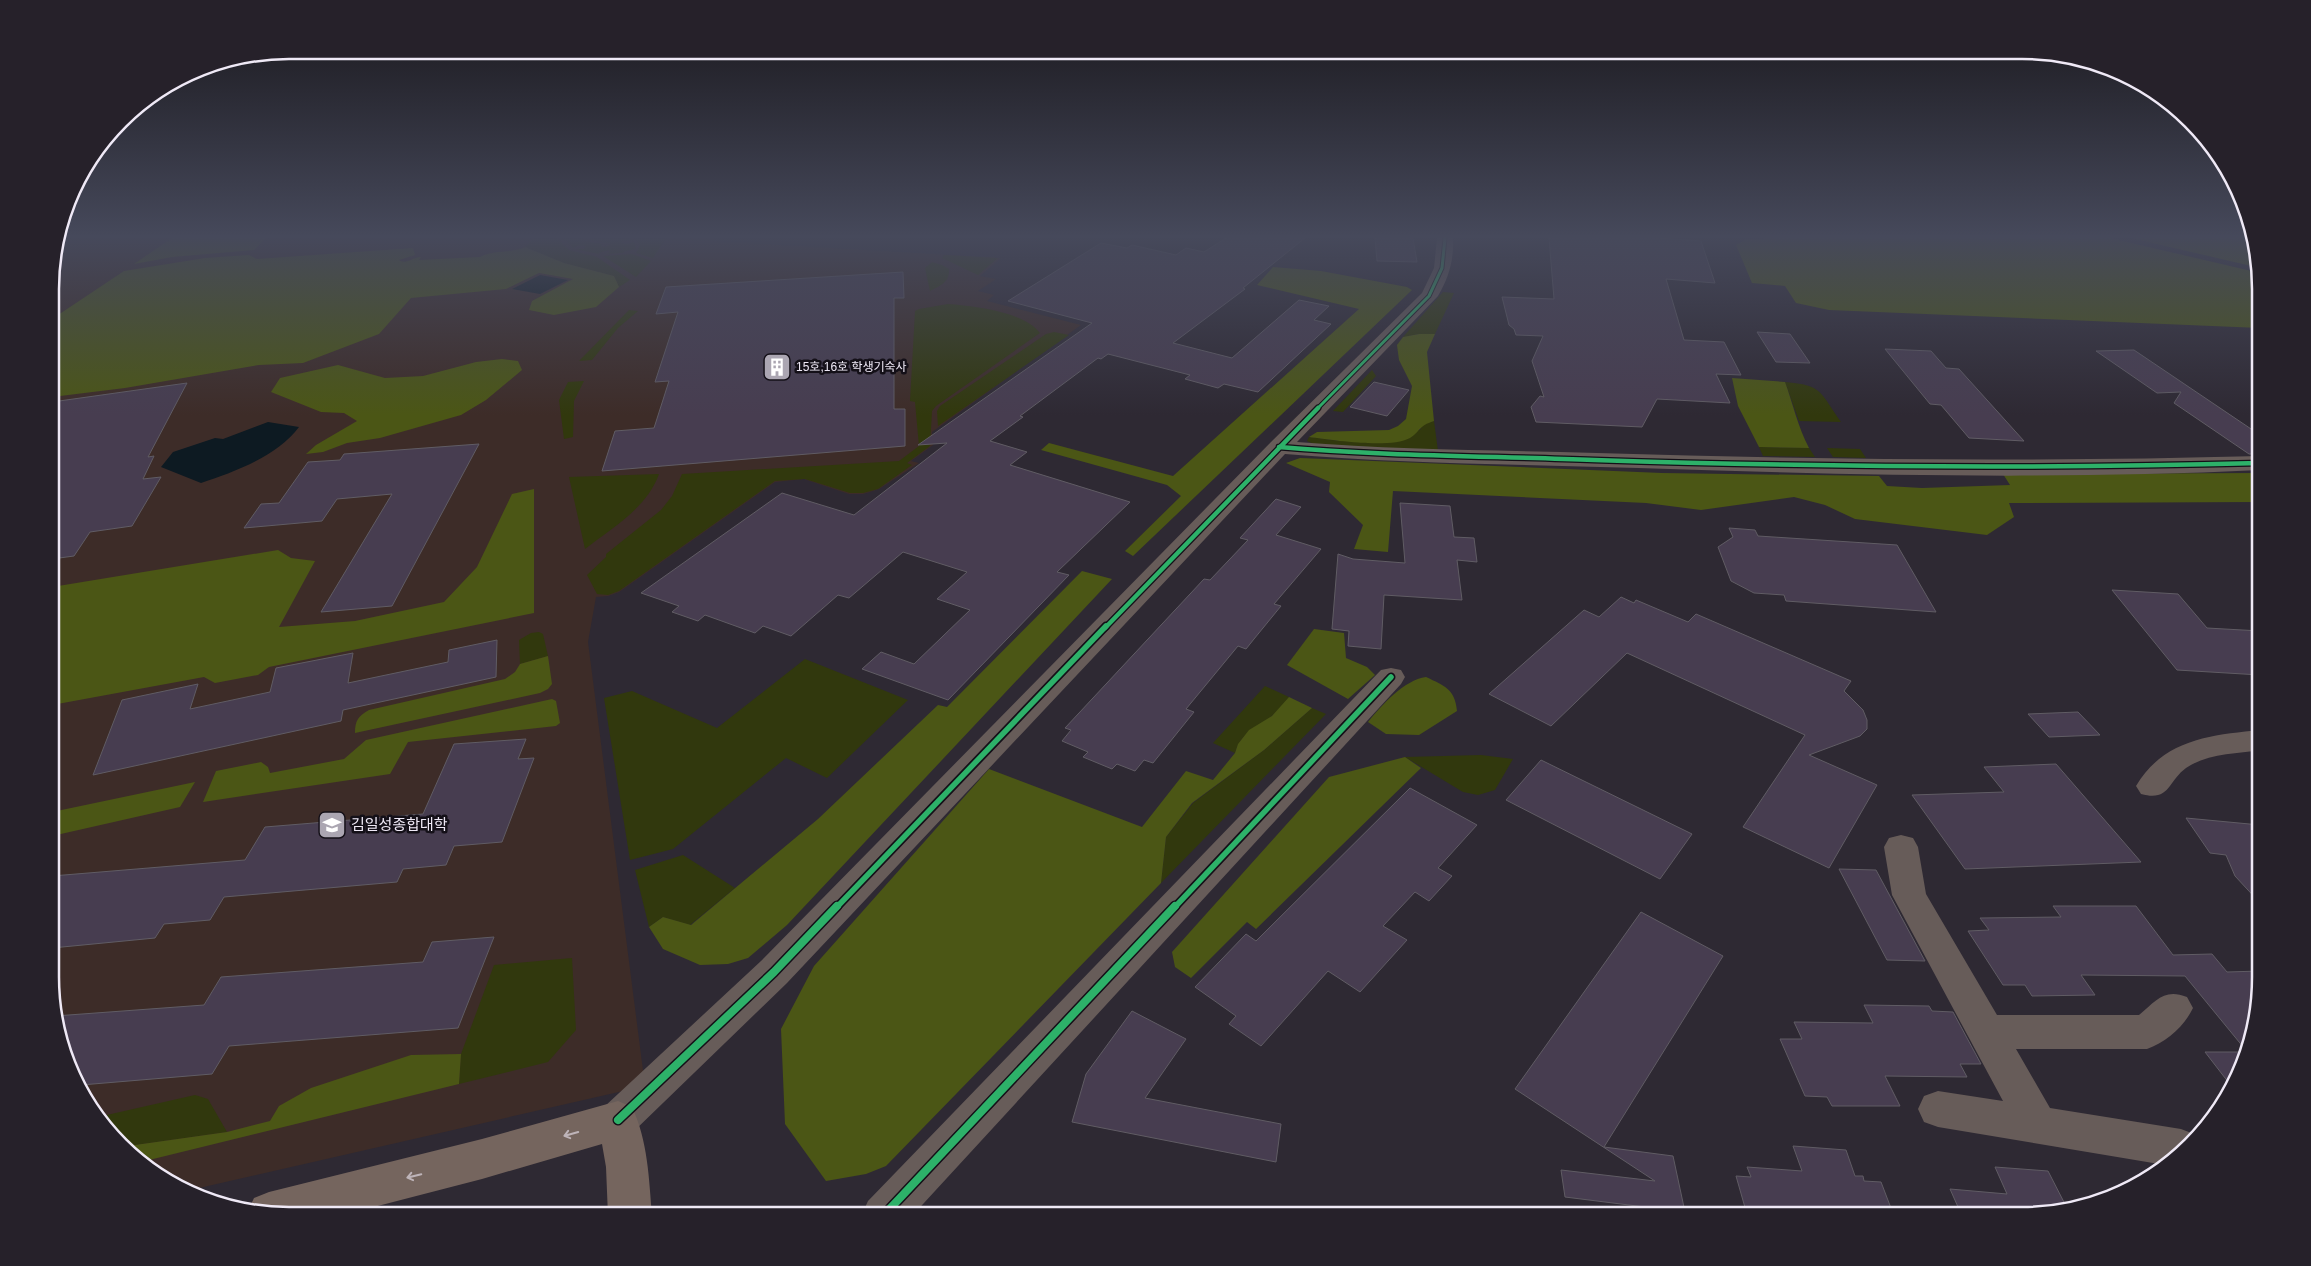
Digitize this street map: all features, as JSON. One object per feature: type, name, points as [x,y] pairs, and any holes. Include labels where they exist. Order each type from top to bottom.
[{"type":"main road","points":[[296,1207],[482,1159],[618,1120],[627,1167],[629,1207]]},
{"type":"street","points":[[618,1120],[774,972],[1279,447],[1428,297]]},
{"type":"street","points":[[1279,447],[1634,462],[1869,467],[2252,463]]},
{"type":"street","points":[[891,1207],[1391,677]]},
{"type":"street","points":[[2152,786],[2175,761],[2210,746],[2252,741]]},
{"type":"street","points":[[1900,847],[1909,895],[2038,1125]]},
{"type":"street","points":[[1986,1032],[2147,1032],[2174,1008]]},
{"type":"street","points":[[1938,1109],[2177,1147]]},
{"type":"shaded area","name":"김일성종합대학","points":[[59,297],[992,297],[987,301],[1081,325],[932,432],[933,445],[911,461],[919,463],[879,489],[863,494],[849,494],[804,479],[775,482],[619,592],[608,596],[596,597],[588,642],[645,1086],[197,1188],[161,1169],[149,1160],[126,1140],[97,1105],[82,1079],[71,1051],[63,1022],[59,993]]},
{"type":"shaded area","points":[[268,422],[299,427],[290,437],[267,455],[227,474],[201,483],[161,467],[173,452],[215,438],[223,439]]},
{"type":"green space","points":[[85,297],[421,297],[411,298],[379,334],[303,363],[259,365],[125,388],[59,396],[59,314]]},
{"type":"green space","points":[[539,297],[607,297],[596,307],[554,315],[529,310],[532,301]]},
{"type":"green space","points":[[1308,297],[1405,297],[1133,556],[1125,551],[1181,496],[1167,485],[1041,450],[1049,443],[1173,476],[1359,309]]},
{"type":"green space","points":[[1438,297],[1452,297],[1435,334],[1403,337]]},
{"type":"green space","points":[[1792,297],[2252,297],[2252,328],[1829,310],[1796,303]]},
{"type":"green space","points":[[948,304],[971,306],[1011,315],[1033,326],[1040,333],[936,406],[932,411],[930,446],[907,463],[912,465],[878,489],[863,493],[850,493],[805,479],[775,481],[619,591],[608,595],[597,594],[587,575],[606,557],[606,554],[661,510],[672,496],[682,474],[899,461],[919,446],[915,402],[910,401],[915,311]]},
{"type":"green space","points":[[629,310],[638,311],[618,328],[592,360],[579,361]]},
{"type":"green space","points":[[1054,332],[1069,335],[938,426],[937,411],[940,406],[1046,334]]},
{"type":"green space","points":[[1435,334],[1427,352],[1434,421],[1422,427],[1410,438],[1389,443],[1361,443],[1309,437],[1317,432],[1389,430],[1398,426],[1406,419],[1412,386],[1399,360],[1397,345],[1403,337]]},
{"type":"green space","points":[[502,359],[518,361],[522,370],[486,400],[461,415],[380,438],[347,443],[323,452],[306,454],[316,445],[357,421],[344,413],[321,412],[271,392],[280,378],[338,365],[385,378],[423,376],[476,362]]},
{"type":"green space","points":[[1372,370],[1376,376],[1343,412],[1333,411]]},
{"type":"green space","points":[[1732,378],[1785,382],[1809,448],[1759,447],[1738,406]]},
{"type":"green space","points":[[584,381],[574,401],[573,437],[564,439],[559,400],[568,382]]},
{"type":"green space","points":[[1785,382],[1807,385],[1820,392],[1841,422],[1799,421]]},
{"type":"green space","points":[[1434,421],[1438,451],[1314,444],[1307,441],[1309,437],[1340,441],[1420,430],[1423,424]]},
{"type":"green space","points":[[1759,447],[1809,448],[1815,457],[1763,456]]},
{"type":"green space","points":[[1827,448],[1860,449],[1866,458],[1833,457]]},
{"type":"green space","points":[[1300,458],[1662,473],[1879,476],[1887,486],[1922,488],[2010,485],[2003,474],[2252,473],[2252,502],[2009,503],[2014,517],[1987,535],[1855,519],[1825,505],[1794,497],[1701,510],[1646,503],[1393,491],[1388,552],[1354,549],[1363,525],[1329,492],[1330,482],[1286,463]]},
{"type":"green space","points":[[659,474],[646,497],[637,507],[585,549],[569,477]]},
{"type":"green space","points":[[534,489],[534,613],[269,667],[258,675],[215,683],[204,677],[59,704],[59,586],[278,550],[291,558],[315,561],[279,627],[355,621],[444,602],[477,567],[512,494]]},
{"type":"green space","points":[[1082,571],[1112,579],[787,925],[748,958],[728,964],[700,965],[663,949],[649,927],[663,917],[691,925],[818,819],[938,705],[947,707]]},
{"type":"green space","points":[[1314,629],[1344,633],[1346,658],[1367,667],[1375,675],[1348,699],[1287,665]]},
{"type":"green space","points":[[539,632],[543,634],[548,656],[520,664],[519,640],[531,633]]},
{"type":"green space","points":[[548,656],[552,684],[548,689],[540,693],[355,733],[358,719],[369,710],[505,679],[515,672],[520,664]]},
{"type":"green space","points":[[805,659],[908,700],[827,778],[786,758],[673,849],[630,860],[604,698],[632,691],[717,728]]},
{"type":"green space","points":[[1426,677],[1448,689],[1454,698],[1457,711],[1419,735],[1386,734],[1368,722],[1402,688],[1418,679]]},
{"type":"green space","points":[[1265,686],[1289,697],[1273,715],[1242,739],[1235,753],[1213,743]]},
{"type":"green space","points":[[1289,697],[1312,708],[1264,750],[1192,803],[1166,837],[1161,883],[886,1166],[866,1174],[826,1181],[785,1124],[781,1029],[814,966],[989,769],[1142,827],[1186,771],[1213,780],[1235,753],[1238,744],[1249,730],[1272,716]]},
{"type":"green space","points":[[552,699],[556,701],[560,723],[556,726],[408,742],[390,774],[203,802],[216,771],[261,762],[268,767],[270,773],[344,759],[366,740]]},
{"type":"green space","points":[[1312,708],[1326,714],[1161,883],[1166,837],[1193,803],[1264,750]]},
{"type":"green space","points":[[1481,755],[1513,759],[1495,790],[1478,795],[1463,792],[1405,757]]},
{"type":"green space","points":[[1405,757],[1421,768],[1256,929],[1247,922],[1191,978],[1175,967],[1172,952],[1329,777]]},
{"type":"green space","points":[[195,782],[180,807],[59,834],[59,811]]},
{"type":"green space","points":[[683,855],[735,888],[690,925],[663,917],[649,927],[635,870]]},
{"type":"green space","points":[[572,958],[576,1030],[548,1062],[459,1084],[461,1054],[494,965]]},
{"type":"green space","points":[[461,1054],[459,1084],[149,1160],[132,1145],[227,1132],[270,1121],[279,1106],[311,1088],[411,1055]]},
{"type":"green space","points":[[195,1095],[208,1099],[227,1132],[132,1145],[105,1115]]},
{"type":"building","name":"15호,16호 학생기숙사","points":[[662,297],[904,297],[894,298],[894,409],[905,409],[905,446],[602,471],[615,431],[654,428],[669,381],[655,382],[678,312],[656,314]]},
{"type":"building","points":[[1014,297],[1234,297],[1173,343],[1232,358],[1299,300],[1329,306],[1314,320],[1331,324],[1258,392],[1224,384],[1218,388],[1185,379],[1190,375],[1108,354],[1101,359],[1098,358],[1020,416],[1023,417],[990,441],[1027,452],[1010,465],[1130,502],[1057,572],[1069,575],[948,700],[862,669],[881,652],[914,664],[970,610],[937,599],[967,572],[903,552],[849,598],[838,595],[791,636],[763,626],[755,633],[705,615],[698,621],[672,612],[679,606],[641,593],[782,493],[854,515],[947,443],[918,445],[1092,323],[1008,301]]},
{"type":"building","points":[[1502,297],[1554,299],[1554,297],[1671,297],[1684,340],[1724,342],[1741,375],[1716,374],[1730,403],[1657,399],[1642,427],[1536,422],[1531,407],[1540,396],[1544,397],[1532,361],[1543,336],[1516,335],[1514,329],[1509,325]]},
{"type":"building","points":[[1757,332],[1790,334],[1810,363],[1776,362]]},
{"type":"building","points":[[1885,349],[1931,351],[1946,368],[1959,369],[2024,441],[1969,438],[1941,405],[1930,404]]},
{"type":"building","points":[[2134,350],[2252,430],[2252,454],[2249,454],[2174,403],[2181,392],[2157,393],[2096,351]]},
{"type":"building","points":[[1374,382],[1409,390],[1387,416],[1350,407]]},
{"type":"building","points":[[187,383],[148,457],[154,456],[143,479],[161,477],[132,526],[90,532],[74,556],[59,558],[59,401]]},
{"type":"building","points":[[479,444],[392,606],[321,612],[392,494],[337,499],[322,521],[244,528],[261,504],[279,503],[308,462],[340,460],[344,454]]},
{"type":"building","points":[[1276,499],[1301,507],[1276,535],[1321,549],[1274,604],[1281,606],[1246,649],[1238,646],[1186,709],[1194,712],[1153,763],[1144,760],[1135,771],[1117,764],[1112,769],[1083,757],[1088,752],[1062,741],[1071,730],[1065,728],[1204,579],[1210,580],[1248,540],[1240,538]]},
{"type":"building","points":[[1400,503],[1450,506],[1454,537],[1474,538],[1477,562],[1457,560],[1462,600],[1384,595],[1381,649],[1348,646],[1349,631],[1332,629],[1338,554],[1353,559],[1405,563]]},
{"type":"building","points":[[1729,528],[1755,530],[1758,536],[1897,545],[1936,612],[1786,601],[1784,595],[1754,593],[1731,581],[1718,547],[1733,537]]},
{"type":"building","points":[[2112,590],[2178,594],[2207,628],[2252,631],[2252,675],[2177,670]]},
{"type":"building","points":[[1621,597],[1634,603],[1636,600],[1688,622],[1696,614],[1851,681],[1844,691],[1863,710],[1867,720],[1867,729],[1860,736],[1809,755],[1877,785],[1829,868],[1743,827],[1805,735],[1627,653],[1551,726],[1489,694],[1584,610],[1599,617]]},
{"type":"building","points":[[497,640],[496,677],[343,710],[341,721],[93,775],[122,700],[198,684],[190,709],[270,692],[276,668],[353,653],[348,683],[448,662],[449,650]]},
{"type":"building","points":[[2078,712],[2100,735],[2049,737],[2028,714]]},
{"type":"building","points":[[526,739],[518,759],[534,758],[502,842],[454,846],[446,865],[403,869],[397,882],[224,897],[210,920],[164,924],[155,938],[59,947],[59,875],[245,860],[265,827],[423,814],[454,744]]},
{"type":"building","points":[[1541,760],[1692,834],[1660,879],[1506,800]]},
{"type":"building","points":[[2056,764],[2141,862],[1965,869],[1912,795],[2004,792],[1984,767]]},
{"type":"building","points":[[1410,788],[1477,825],[1438,868],[1452,876],[1429,901],[1415,892],[1383,926],[1407,940],[1360,992],[1328,971],[1261,1046],[1229,1024],[1236,1016],[1195,987],[1246,934],[1256,941]]},
{"type":"building","points":[[2186,818],[2252,824],[2252,894],[2235,876],[2226,855],[2210,853]]},
{"type":"building","points":[[1839,869],[1876,870],[1925,961],[1887,960]]},
{"type":"building","points":[[2053,906],[2136,906],[2173,955],[2212,954],[2227,972],[2252,971],[2250,1008],[2242,1045],[2185,976],[2081,975],[2095,995],[2032,996],[2025,985],[2003,985],[1968,931],[1989,930],[1980,918],[2061,917]]},
{"type":"building","points":[[1641,912],[1723,956],[1604,1147],[1673,1156],[1684,1207],[1645,1207],[1565,1197],[1561,1170],[1655,1181],[1515,1089]]},
{"type":"building","points":[[494,937],[458,1028],[229,1046],[212,1074],[85,1085],[76,1065],[63,1022],[62,1015],[204,1005],[221,977],[423,962],[432,942]]},
{"type":"building","points":[[1864,1005],[1929,1006],[1932,1011],[1953,1012],[1981,1064],[1960,1064],[1967,1077],[1885,1076],[1900,1106],[1832,1106],[1827,1097],[1805,1096],[1780,1039],[1802,1039],[1794,1022],[1873,1023]]},
{"type":"building","points":[[1132,1011],[1186,1039],[1145,1098],[1281,1124],[1276,1162],[1072,1122],[1086,1074]]},
{"type":"building","points":[[2205,1052],[2240,1052],[2228,1081]]},
{"type":"building","points":[[1793,1146],[1846,1150],[1855,1176],[1863,1176],[1864,1181],[1881,1182],[1891,1207],[1745,1207],[1736,1176],[1751,1177],[1747,1167],[1802,1171]]},
{"type":"building","points":[[1995,1167],[2048,1171],[2065,1203],[2038,1207],[1958,1207],[1950,1189],[2007,1194]]},
{"type":"cycle path","points":[[618,1120],[774,972],[1279,447],[1428,297]]},
{"type":"cycle path","points":[[1279,447],[1315,450],[1551,458],[1906,467],[2024,468],[2252,463]]},
{"type":"cycle path","points":[[891,1207],[1391,677]]},
{"type":"place","name":"15호,16호 학생기숙사","points":[[777,367]]},
{"type":"place","name":"김일성종합대학","points":[[332,825]]}]
